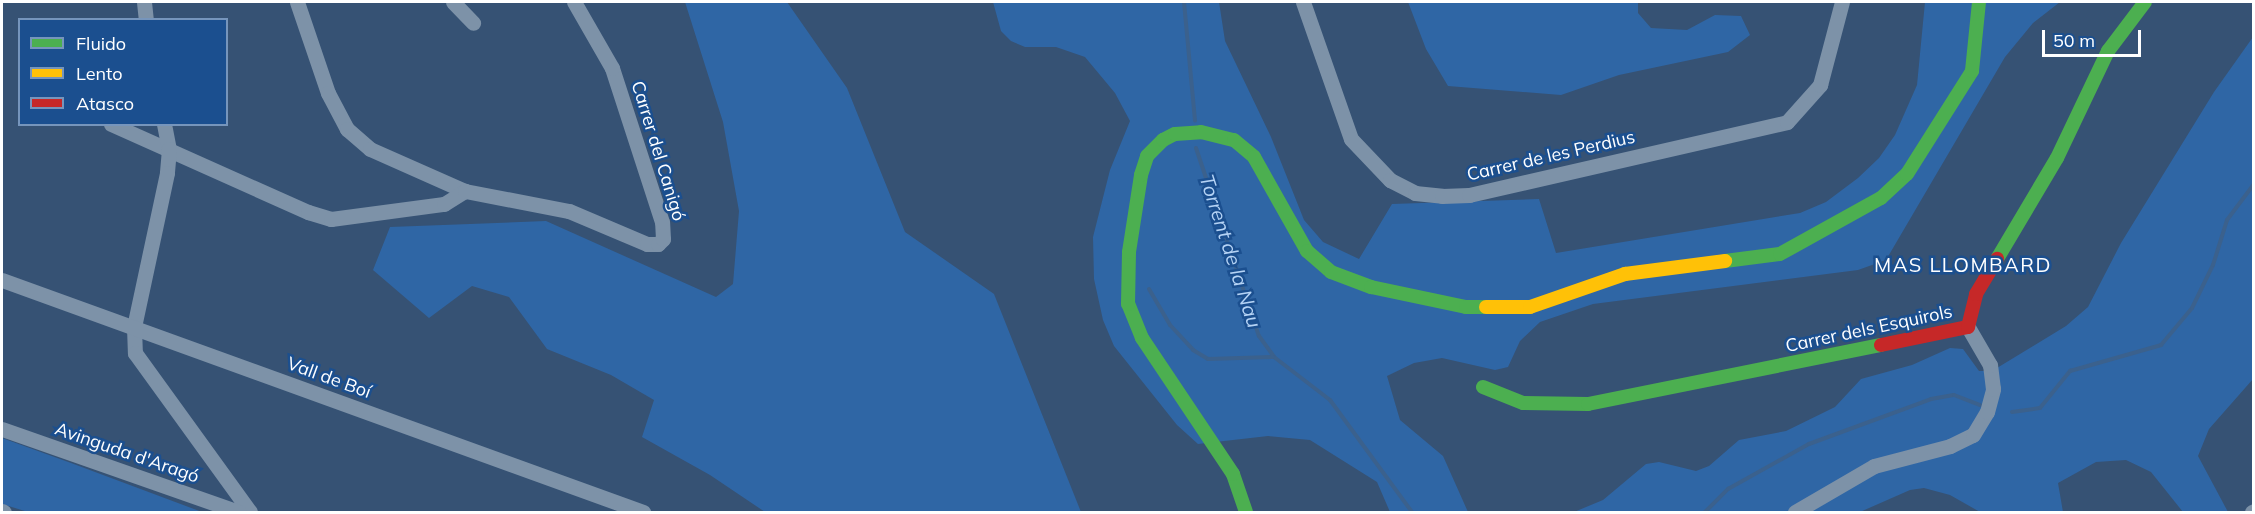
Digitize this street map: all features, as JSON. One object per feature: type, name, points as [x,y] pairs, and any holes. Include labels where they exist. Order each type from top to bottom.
[{"type":"street","points":[[144,2],[146,18]]},
{"type":"street","points":[[297,2],[328,93],[346,129],[369,149],[465,191]]},
{"type":"street","points":[[453,2],[473,23]]},
{"type":"street","name":"Carrer del Canigó","points":[[465,191],[569,211],[647,244],[658,244],[663,239],[662,222],[612,68],[574,2]]},
{"type":"street","name":"Carrer de les Perdius","points":[[1303,2],[1351,139],[1390,180],[1415,193],[1442,196],[1469,195],[1787,122],[1820,85],[1842,2]]},
{"type":"street","points":[[1246,513],[1233,474],[1142,338],[1128,303],[1130,252],[1141,175],[1147,156],[1163,140],[1175,134],[1201,132],[1234,140],[1254,157],[1307,251],[1331,272],[1371,287],[1466,307],[1530,307],[1624,274],[1780,254],[1881,198],[1907,174],[1962,91],[1972,71],[1979,2]]},
{"type":"street","name":"Carrer dels Esquirols","points":[[1483,387],[1523,403],[1588,404],[1968,327],[1976,294],[2057,158],[2108,51],[2145,2]]},
{"type":"street","points":[[116,126],[308,212],[331,219],[444,204],[465,191]]},
{"type":"street","points":[[164,126],[169,149],[134,327],[135,353],[142,368],[250,513]]},
{"type":"street","name":"Vall de Boí","points":[[2,280],[643,513]]},
{"type":"street","points":[[1795,513],[1874,466],[1950,446],[1972,435],[1988,412],[1993,389],[1989,364],[1968,327]]},
{"type":"street","name":"Avinguda d'Aragó","points":[[2,429],[233,512]]},
{"type":"street","points":[[221,472],[233,512]]},
{"type":"shaded area","points":[[685,2],[787,2],[847,88],[905,232],[994,294],[1081,512],[765,512],[710,475],[642,437],[654,400],[611,375],[547,349],[509,297],[472,286],[429,318],[373,270],[390,227],[546,221],[716,297],[733,284],[739,211],[723,122]]},
{"type":"shaded area","points":[[993,2],[1219,2],[1225,41],[1271,137],[1304,220],[1323,242],[1359,259],[1392,204],[1539,199],[1556,253],[1800,213],[1826,202],[1858,178],[1879,158],[1895,135],[1917,85],[1925,2],[2060,2],[2033,23],[2005,57],[1886,260],[1858,270],[1593,304],[1540,322],[1520,341],[1508,367],[1495,370],[1442,358],[1414,363],[1387,376],[1400,420],[1443,456],[1468,512],[1390,512],[1377,482],[1310,440],[1268,436],[1198,444],[1177,425],[1114,346],[1103,320],[1094,279],[1093,237],[1110,170],[1130,121],[1115,93],[1085,57],[1056,47],[1025,47],[1011,41],[1001,31]]},
{"type":"shaded area","points":[[1408,2],[1638,2],[1638,13],[1651,28],[1687,30],[1715,15],[1741,16],[1750,35],[1728,52],[1619,75],[1561,95],[1448,86],[1426,49]]},
{"type":"shaded area","points":[[2253,37],[2253,379],[2209,429],[2198,456],[2228,512],[2183,512],[2151,472],[2126,460],[2096,462],[2058,483],[2063,512],[1980,512],[1950,495],[1924,488],[1910,490],[1860,512],[1574,512],[1603,500],[1646,464],[1659,462],[1696,471],[1709,466],[1739,440],[1786,431],[1835,407],[1861,379],[1912,365],[1950,348],[1963,349],[1979,371],[1992,371],[2066,326],[2088,307],[2121,243],[2214,92]]},
{"type":"shaded area","points":[[2,438],[202,512],[28,512],[2,504]]},
{"type":"waterway","name":"Torrent de la Nau","points":[[1184,2],[1195,120]]},
{"type":"waterway","name":"Torrent de la Nau","points":[[1196,148],[1259,336],[1274,357],[1330,400],[1412,512]]},
{"type":"waterway","points":[[2012,412],[2040,408],[2070,371],[2161,345],[2192,308],[2213,265],[2227,220],[2254,184]]},
{"type":"waterway","points":[[1149,289],[1170,325],[1193,350],[1208,359],[1273,357]]},
{"type":"waterway","points":[[1705,512],[1728,489],[1809,444],[1931,399],[1954,395],[1980,405]]},
{"type":"traffic: fast","points":[[1725,261],[1780,254],[1881,198],[1907,174],[1972,71],[1979,2]]},
{"type":"traffic: fast","points":[[1997,259],[2057,158],[2108,51],[2145,2]]},
{"type":"traffic: fast","points":[[1246,512],[1233,474],[1142,338],[1128,304],[1129,252],[1141,175],[1147,156],[1163,140],[1175,134],[1201,132],[1234,140],[1254,157],[1307,251],[1331,272],[1371,287],[1466,307],[1486,307]]},
{"type":"traffic: fast","points":[[1483,387],[1523,403],[1588,404],[1881,345]]},
{"type":"traffic: slow","points":[[1486,307],[1530,307],[1625,274],[1725,261]]},
{"type":"traffic: jam","points":[[1881,345],[1968,327],[1976,294],[1997,259]]},
{"type":"district","name":"MAS LLOMBARD","points":[[1963,264]]}]
